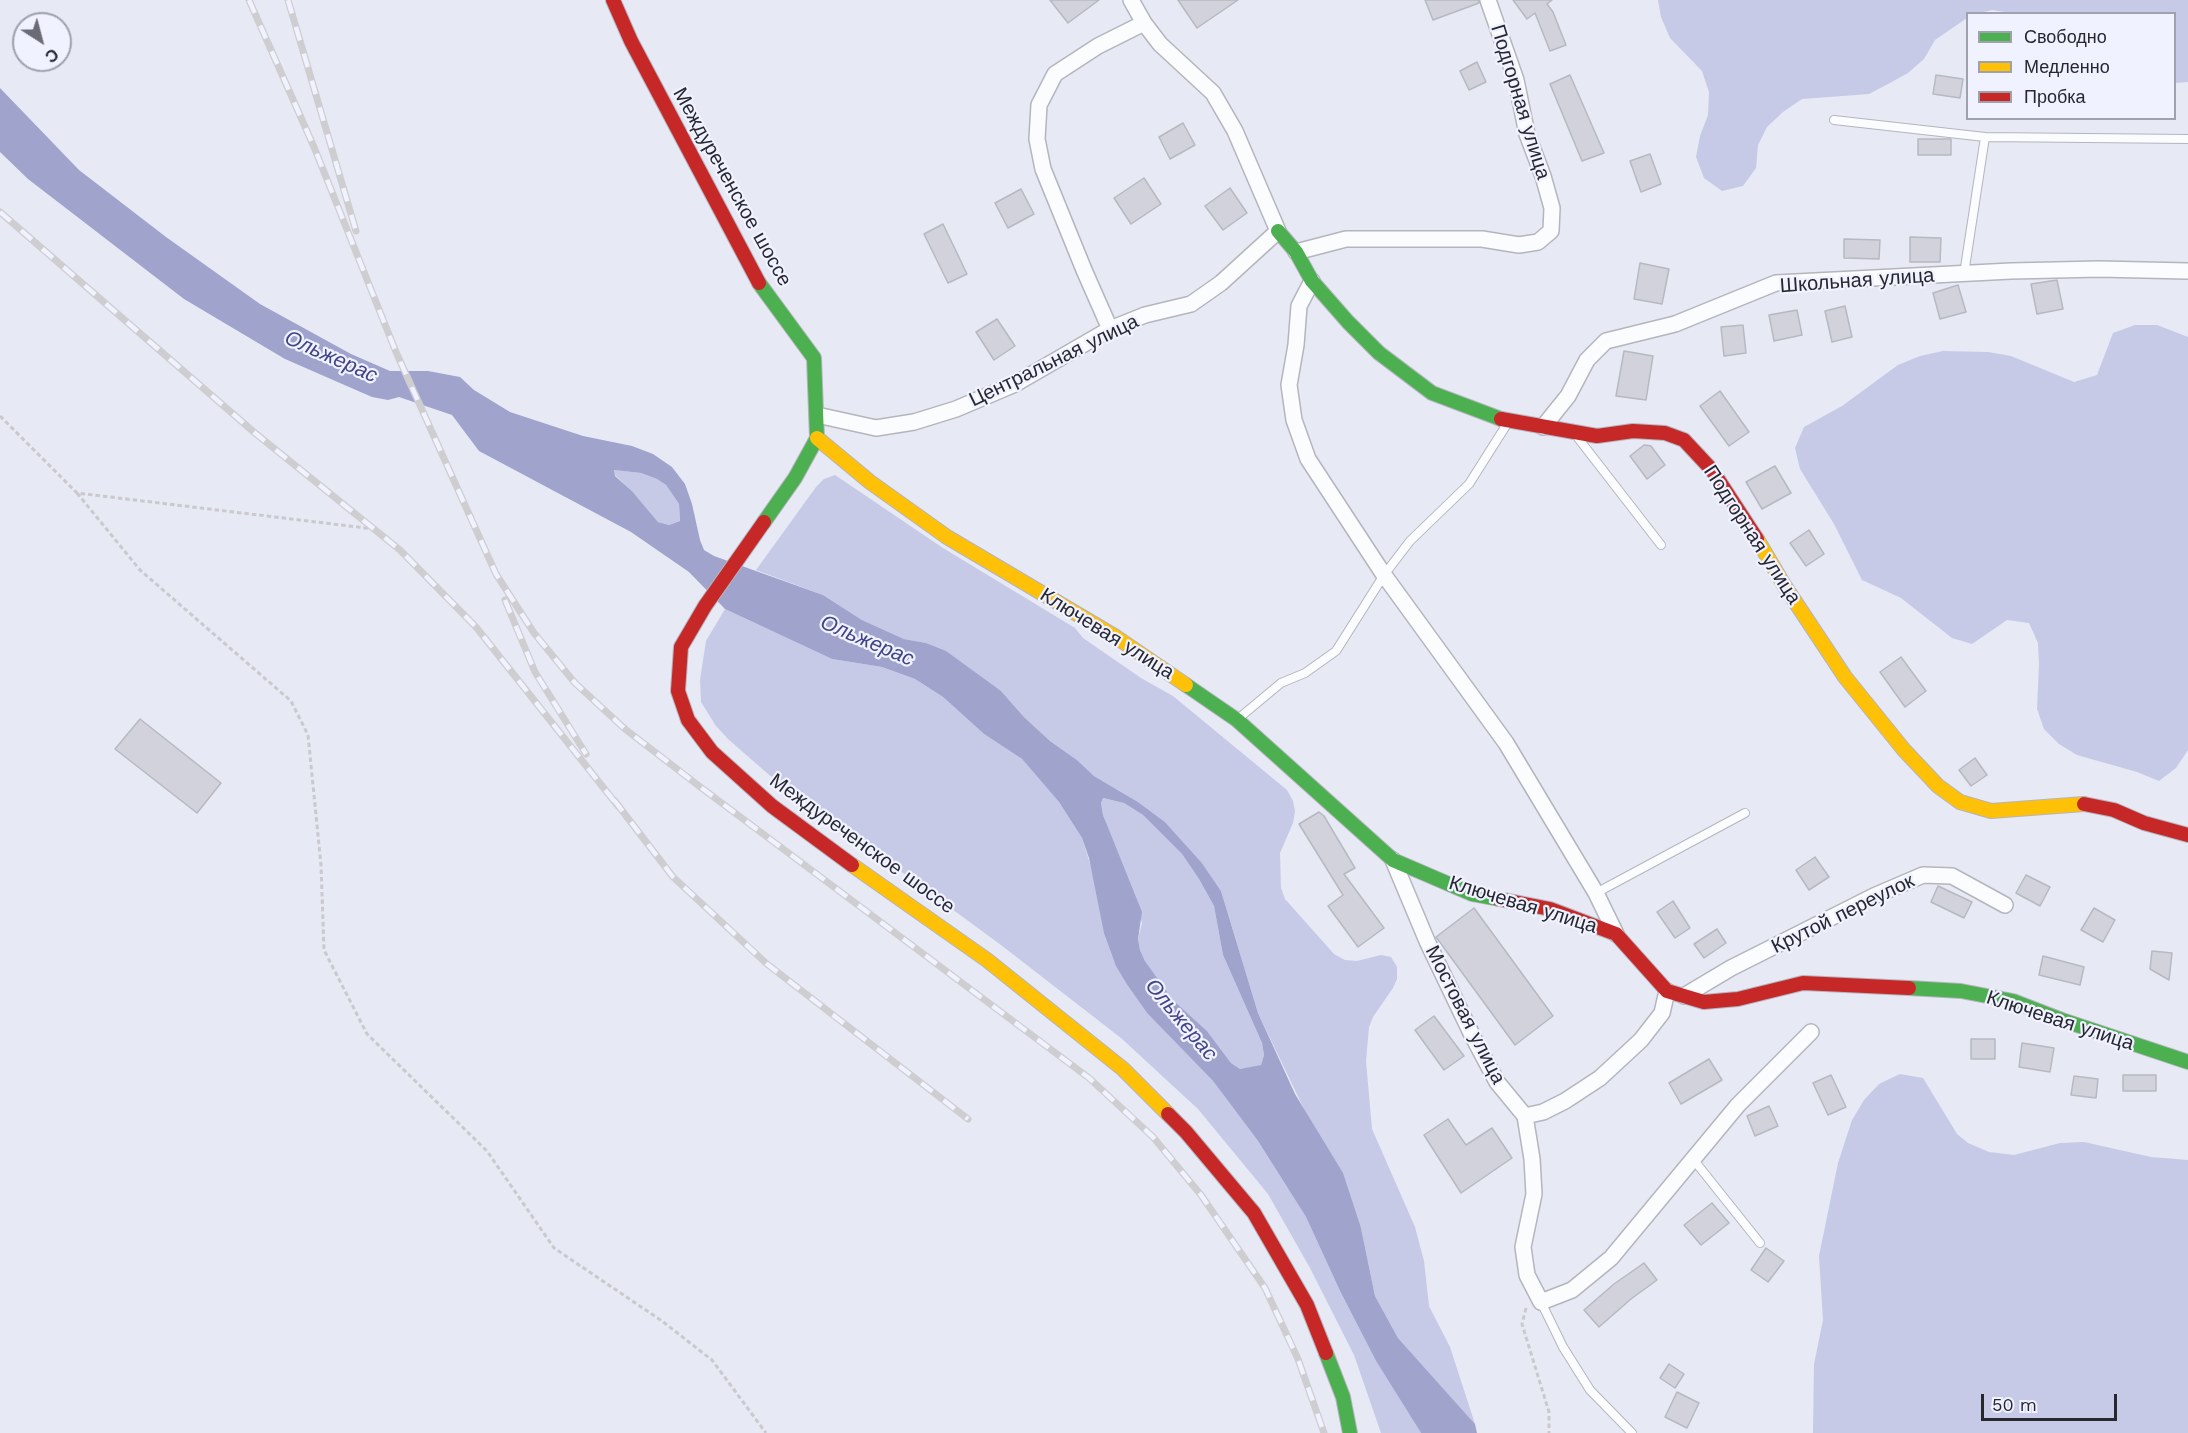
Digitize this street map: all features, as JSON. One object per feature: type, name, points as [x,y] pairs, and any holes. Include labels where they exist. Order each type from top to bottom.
[{"type":"street","name":"Междуреченское шоссе","points":[[613,0],[631,40],[759,283],[814,358],[817,438],[795,478],[705,606],[681,647],[678,691],[688,720],[712,752],[772,806],[830,850],[987,960],[1123,1069],[1186,1132],[1254,1213],[1307,1305],[1342,1397],[1350,1433]]},
{"type":"street","points":[[1131,0],[1144,23],[1160,44],[1213,93],[1235,132],[1278,231]]},
{"type":"street","name":"Подгорная улица","points":[[1296,252],[1346,239],[1482,239],[1519,245],[1538,242],[1551,231],[1552,208],[1527,134],[1516,80],[1488,0]]},
{"type":"street","points":[[1110,328],[1043,169],[1037,140],[1039,105],[1055,74],[1098,45],[1144,23]]},
{"type":"street","name":"Центральная улица","points":[[817,415],[876,428],[914,422],[956,409],[1015,384],[1110,328],[1145,315],[1191,304],[1221,282],[1278,231]]},
{"type":"street","name":"Подгорная улица","points":[[1278,231],[1296,252],[1312,281],[1348,322],[1379,353],[1431,393],[1508,422],[1597,436],[1633,431],[1665,433],[1684,441],[1712,470],[1845,677],[1904,750],[1938,786],[1960,802],[1991,811],[2082,804],[2114,810],[2144,823],[2188,835]]},
{"type":"street","name":"Школьная улица","points":[[1544,427],[1569,396],[1587,360],[1606,341],[1675,324],[1776,283],[2099,269],[2188,271]]},
{"type":"street","points":[[1312,281],[1299,306],[1296,345],[1289,385],[1294,420],[1308,459],[1384,575],[1506,743],[1596,893],[1616,934]]},
{"type":"street","name":"Ключевая улица","points":[[817,438],[870,482],[947,537],[1116,637],[1237,720],[1393,860],[1472,894],[1550,909],[1616,934],[1666,991],[1704,1002],[1738,999],[1803,983],[1961,991],[2013,1001],[2062,1020],[2188,1062]]},
{"type":"street","name":"Мостовая улица","points":[[1393,860],[1427,941],[1472,1035],[1497,1082],[1525,1116]]},
{"type":"street","name":"Крутой переулок","points":[[1684,996],[1731,968],[1874,896],[1923,875],[1952,876],[2005,905]]},
{"type":"street","points":[[1666,991],[1662,1013],[1641,1040],[1600,1078],[1565,1101],[1543,1112],[1525,1116],[1532,1159],[1534,1194],[1523,1247],[1527,1275],[1541,1302],[1572,1290],[1611,1258],[1738,1105],[1811,1032]]},
{"type":"lane","points":[[1834,120],[1985,137],[2188,139]]},
{"type":"lane","points":[[1964,274],[1985,137]]},
{"type":"lane","points":[[1237,720],[1281,683],[1305,673],[1336,651],[1384,575],[1410,541],[1469,484],[1508,422]]},
{"type":"lane","points":[[1573,432],[1661,545]]},
{"type":"lane","points":[[1596,893],[1745,813]]},
{"type":"lane","points":[[1693,1159],[1760,1243]]},
{"type":"lane","points":[[1541,1302],[1563,1347],[1590,1390],[1632,1433]]},
{"type":"path","points":[[0,416],[77,493],[140,570],[291,701],[308,735],[321,865],[324,950],[367,1034],[487,1151],[554,1248],[662,1321],[712,1360],[766,1433]]},
{"type":"path","points":[[77,493],[374,529]]},
{"type":"path","points":[[1541,1302],[1525,1308],[1522,1324],[1549,1412],[1549,1433]]},
{"type":"shaded area","points":[[1658,0],[2188,0],[2188,82],[2176,83],[2176,12],[2005,12],[1992,10],[1966,12],[1966,19],[1935,40],[1924,59],[1908,73],[1888,84],[1869,94],[1802,99],[1783,112],[1767,127],[1758,145],[1756,168],[1743,186],[1722,191],[1704,178],[1696,157],[1700,136],[1708,115],[1709,92],[1702,71],[1670,38],[1661,17]]},
{"type":"shaded area","points":[[2135,325],[2157,325],[2188,337],[2188,750],[2176,768],[2159,781],[2137,772],[2077,755],[2059,744],[2044,729],[2037,709],[2038,643],[2029,623],[2007,620],[1972,644],[1952,638],[1901,598],[1862,580],[1834,524],[1800,469],[1795,448],[1804,427],[1842,406],[1898,365],[1920,356],[1943,351],[1988,352],[2011,356],[2074,382],[2097,375],[2113,333]]},
{"type":"shaded area","points":[[614,470],[641,473],[666,485],[679,504],[680,521],[669,525],[658,522],[615,475]]},
{"type":"shaded area","points":[[835,475],[943,548],[1075,628],[1083,638],[1141,678],[1173,696],[1287,790],[1295,811],[1293,823],[1280,853],[1281,888],[1285,899],[1334,954],[1345,960],[1357,961],[1381,955],[1391,957],[1397,967],[1397,979],[1393,988],[1373,1017],[1369,1027],[1366,1061],[1372,1129],[1415,1227],[1424,1261],[1429,1306],[1450,1347],[1475,1424],[1398,1338],[1375,1296],[1361,1228],[1258,1013],[1221,891],[1202,863],[1165,822],[1138,802],[1094,776],[1077,760],[1050,741],[1001,691],[926,643],[904,639],[862,620],[823,595],[756,570],[816,487],[824,479]]},
{"type":"shaded area","points":[[725,609],[832,659],[882,667],[915,679],[943,697],[984,734],[1022,759],[1059,802],[1082,838],[1128,986],[1147,1013],[1213,1081],[1258,1141],[1306,1217],[1376,1361],[1421,1433],[1381,1433],[1354,1355],[1310,1268],[1268,1194],[1198,1109],[1121,1038],[1001,945],[768,774],[716,726],[701,702],[700,680],[706,641]]},
{"type":"shaded area","points":[[1103,798],[1124,803],[1143,815],[1182,854],[1199,879],[1214,906],[1223,955],[1262,1043],[1264,1055],[1261,1065],[1240,1069],[1231,1063],[1207,1031],[1173,1000],[1145,961],[1138,939],[1142,923],[1103,815],[1101,803]]},
{"type":"shaded area","points":[[1900,1074],[1923,1078],[1957,1134],[1968,1143],[1989,1152],[2014,1155],[2060,1143],[2084,1142],[2151,1157],[2188,1160],[2188,1433],[1813,1433],[1814,1364],[1823,1320],[1819,1256],[1838,1163],[1852,1120],[1864,1100],[1879,1084]]},
{"type":"water","name":"Ольжерас","points":[[0,88],[79,170],[166,237],[260,304],[351,354],[390,371],[428,371],[460,377],[474,390],[510,412],[583,436],[632,446],[653,454],[672,467],[685,484],[704,550],[714,556],[823,595],[862,620],[904,639],[926,643],[946,651],[1001,691],[1050,741],[1077,760],[1094,776],[1138,802],[1165,822],[1202,863],[1221,891],[1258,1013],[1295,1094],[1343,1173],[1361,1228],[1375,1296],[1398,1338],[1475,1424],[1477,1433],[1421,1433],[1376,1361],[1306,1217],[1258,1141],[1213,1081],[1147,1013],[1116,966],[1104,933],[1089,858],[1082,838],[1059,802],[1022,759],[984,734],[943,697],[915,679],[882,667],[832,659],[725,609],[689,572],[631,532],[479,451],[452,415],[399,397],[388,400],[372,397],[285,359],[184,299],[28,179],[0,152]],"holes":[[[614,470],[641,473],[666,485],[679,504],[680,521],[669,525],[658,522],[632,491],[615,476]],[[1103,798],[1124,803],[1143,815],[1182,854],[1199,879],[1214,906],[1223,955],[1262,1043],[1264,1055],[1261,1065],[1240,1069],[1231,1063],[1207,1031],[1173,1000],[1145,961],[1138,939],[1142,912],[1103,815],[1101,803]]]},
{"type":"building","points":[[1050,0],[1099,0],[1068,23]]},
{"type":"building","points":[[1178,0],[1238,0],[1197,28]]},
{"type":"building","points":[[1425,0],[1478,0],[1479,3],[1433,20]]},
{"type":"building","points":[[1513,0],[1552,0],[1547,4],[1553,12],[1566,45],[1550,51],[1535,13],[1527,19]]},
{"type":"building","points":[[1477,62],[1486,82],[1469,90],[1460,71]]},
{"type":"building","points":[[1570,75],[1604,153],[1582,161],[1550,84]]},
{"type":"building","points":[[1936,75],[1963,79],[1960,98],[1933,94]]},
{"type":"building","points":[[1183,123],[1195,145],[1170,159],[1159,137]]},
{"type":"building","points":[[1918,139],[1951,139],[1951,155],[1918,155]]},
{"type":"building","points":[[1650,154],[1661,184],[1641,192],[1630,161]]},
{"type":"building","points":[[1144,178],[1161,204],[1131,224],[1114,198]]},
{"type":"building","points":[[1230,188],[1247,213],[1223,230],[1205,206]]},
{"type":"building","points":[[1021,189],[1034,214],[1008,228],[995,203]]},
{"type":"building","points":[[943,224],[967,274],[948,283],[924,234]]},
{"type":"building","points":[[1910,237],[1941,238],[1940,262],[1910,262]]},
{"type":"building","points":[[1844,239],[1880,240],[1879,259],[1844,258]]},
{"type":"building","points":[[1640,263],[1669,269],[1662,304],[1634,299]]},
{"type":"building","points":[[2057,280],[2063,309],[2037,314],[2031,284]]},
{"type":"building","points":[[1958,285],[1966,312],[1940,319],[1933,293]]},
{"type":"building","points":[[1845,306],[1852,337],[1832,342],[1825,311]]},
{"type":"building","points":[[1797,310],[1802,335],[1774,341],[1769,315]]},
{"type":"building","points":[[997,319],[1015,346],[994,360],[976,332]]},
{"type":"building","points":[[1743,325],[1746,353],[1724,356],[1721,327]]},
{"type":"building","points":[[1624,351],[1653,356],[1646,400],[1616,396]]},
{"type":"building","points":[[1720,391],[1749,432],[1729,446],[1700,406]]},
{"type":"building","points":[[1644,445],[1651,446],[1665,465],[1647,479],[1630,456]]},
{"type":"building","points":[[1775,466],[1791,493],[1762,509],[1746,482]]},
{"type":"building","points":[[1809,530],[1824,554],[1806,566],[1790,543]]},
{"type":"building","points":[[1901,657],[1926,691],[1905,707],[1880,672]]},
{"type":"building","points":[[140,719],[221,783],[197,813],[115,749]]},
{"type":"building","points":[[1975,758],[1987,775],[1971,786],[1959,770]]},
{"type":"building","points":[[1319,812],[1324,816],[1355,868],[1344,874],[1384,928],[1358,947],[1328,906],[1343,895],[1299,824]]},
{"type":"building","points":[[1815,857],[1829,877],[1809,890],[1796,870]]},
{"type":"building","points":[[2026,875],[2050,887],[2040,906],[2016,893]]},
{"type":"building","points":[[1938,886],[1972,902],[1964,918],[1931,902]]},
{"type":"building","points":[[1673,901],[1690,928],[1675,938],[1657,912]]},
{"type":"building","points":[[1474,908],[1553,1016],[1515,1045],[1436,937]]},
{"type":"building","points":[[2094,908],[2115,920],[2103,942],[2081,930]]},
{"type":"building","points":[[1717,929],[1726,943],[1704,958],[1694,944]]},
{"type":"building","points":[[2152,951],[2172,953],[2169,980],[2150,969]]},
{"type":"building","points":[[2043,956],[2084,967],[2080,985],[2039,975]]},
{"type":"building","points":[[1434,1016],[1464,1056],[1444,1070],[1415,1030]]},
{"type":"building","points":[[1971,1039],[1995,1039],[1995,1059],[1971,1059]]},
{"type":"building","points":[[2022,1043],[2054,1048],[2050,1072],[2019,1067]]},
{"type":"building","points":[[1709,1059],[1722,1080],[1681,1104],[1669,1083]]},
{"type":"building","points":[[1831,1075],[1846,1107],[1828,1115],[1813,1083]]},
{"type":"building","points":[[2123,1075],[2156,1075],[2156,1091],[2123,1091]]},
{"type":"building","points":[[2074,1076],[2098,1079],[2096,1098],[2071,1095]]},
{"type":"building","points":[[1769,1106],[1778,1126],[1755,1136],[1747,1116]]},
{"type":"building","points":[[1448,1119],[1466,1145],[1492,1128],[1512,1158],[1461,1193],[1424,1135]]},
{"type":"building","points":[[1712,1203],[1729,1223],[1701,1245],[1684,1225]]},
{"type":"building","points":[[1766,1248],[1784,1261],[1768,1282],[1751,1270]]},
{"type":"building","points":[[1644,1263],[1657,1280],[1599,1327],[1584,1310],[1614,1284]]},
{"type":"building","points":[[1669,1364],[1684,1374],[1675,1388],[1660,1378]]},
{"type":"building","points":[[1677,1392],[1699,1403],[1687,1428],[1665,1417]]},
{"type":"railway","points":[[249,0],[314,147],[396,352],[496,574],[534,633],[575,683],[625,729],[1089,1078],[1153,1137],[1201,1195],[1265,1288],[1298,1359],[1324,1433]]},
{"type":"railway","points":[[288,0],[356,231]]},
{"type":"railway","points":[[0,212],[255,433],[400,550],[476,627],[618,806]]},
{"type":"railway","points":[[505,600],[535,672],[586,754]]},
{"type":"railway","points":[[614,800],[673,877],[767,964],[968,1119]]},
{"type":"traffic: fast","points":[[1278,231],[1296,252],[1312,281],[1379,353],[1432,393],[1501,419]]},
{"type":"traffic: fast","points":[[759,283],[814,358],[817,438],[795,478],[764,522]]},
{"type":"traffic: fast","points":[[1186,685],[1237,720],[1393,860],[1472,894],[1499,899]]},
{"type":"traffic: fast","points":[[1909,988],[1961,991],[2013,1001],[2062,1020],[2188,1062]]},
{"type":"traffic: fast","points":[[1326,1353],[1343,1397],[1350,1433]]},
{"type":"traffic: slow","points":[[817,438],[870,482],[947,537],[1116,637],[1186,685]]},
{"type":"traffic: slow","points":[[1757,539],[1784,585],[1845,677],[1904,750],[1938,786],[1960,802],[1991,811],[2084,804]]},
{"type":"traffic: slow","points":[[852,865],[987,960],[1123,1069],[1168,1114]]},
{"type":"traffic: jam","points":[[613,0],[631,41],[759,283]]},
{"type":"traffic: jam","points":[[1501,419],[1597,436],[1633,431],[1665,433],[1684,440],[1712,470],[1757,539]]},
{"type":"traffic: jam","points":[[764,522],[705,606],[681,647],[678,691],[688,720],[712,752],[772,806],[852,865]]},
{"type":"traffic: jam","points":[[2084,804],[2114,810],[2144,823],[2188,835]]},
{"type":"traffic: jam","points":[[1499,899],[1550,909],[1616,934],[1667,991],[1704,1002],[1738,999],[1803,983],[1909,988]]},
{"type":"traffic: jam","points":[[1168,1114],[1254,1213],[1307,1305],[1326,1353]]}]
